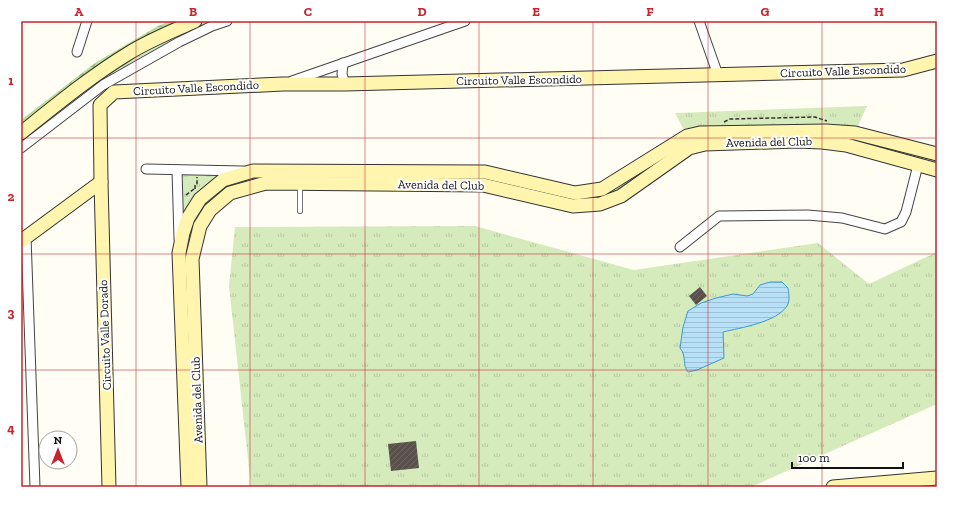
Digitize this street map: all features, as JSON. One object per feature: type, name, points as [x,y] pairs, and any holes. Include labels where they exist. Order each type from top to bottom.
[{"type":"street","points":[[77,52],[87,21]]},
{"type":"street","points":[[21,133],[98,73],[130,52],[195,21]]},
{"type":"street","points":[[21,148],[93,92],[108,88],[179,42],[212,26],[227,21]]},
{"type":"street","points":[[283,84],[465,21]]},
{"type":"street","points":[[699,21],[718,75]]},
{"type":"street","name":"Circuito Valle Escondido","points":[[108,88],[345,84],[903,70],[937,61]]},
{"type":"street","points":[[343,64],[342,74],[345,84]]},
{"type":"street","points":[[100,105],[108,88]]},
{"type":"street","name":"Circuito Valle Dorado","points":[[93,92],[100,105],[109,487]]},
{"type":"street","name":"Avenida del Club","points":[[179,253],[183,232],[188,218],[200,199],[223,180],[261,175],[300,184],[483,185],[573,206],[600,204],[620,196],[689,148],[705,144],[719,136],[832,131],[855,133],[937,154]]},
{"type":"street","name":"Avenida del Club","points":[[146,170],[177,170],[261,175],[484,172],[575,193],[602,189],[687,136],[700,133],[719,136],[797,140],[846,145],[937,170]]},
{"type":"street","points":[[680,247],[719,216],[808,215],[842,218],[886,229],[901,222],[906,212],[918,165]]},
{"type":"street","name":"Avenida del Club","points":[[177,170],[188,487]]},
{"type":"street","name":"Avenida del Club","points":[[200,487],[192,259],[200,226],[210,210],[230,193],[261,175]]},
{"type":"street","points":[[35,487],[24,239],[101,182]]},
{"type":"street","points":[[833,487],[937,478]]},
{"type":"lane","points":[[300,184],[300,211]]},
{"type":"path","points":[[719,136],[722,124],[730,119],[824,119],[833,125],[832,131]]},
{"type":"green space","points":[[170,21],[195,21],[163,35],[21,133],[21,120],[95,63],[158,26]]},
{"type":"green space","points":[[195,21],[227,21],[139,63],[21,148],[21,133],[98,73]]},
{"type":"green space","points":[[867,106],[855,133],[937,154],[937,170],[846,145],[705,144],[600,204],[483,185],[266,183],[210,210],[192,259],[200,487],[177,170],[485,172],[575,193],[602,189],[687,136],[675,113]]},
{"type":"green space","points":[[475,226],[634,270],[818,243],[869,284],[937,252],[937,404],[751,487],[251,487],[229,286],[235,227]]},
{"type":"water","points":[[770,282],[782,282],[788,288],[789,302],[782,312],[758,324],[723,332],[724,358],[697,370],[688,372],[680,348],[683,327],[688,311],[701,303],[716,298],[733,294],[747,296],[753,294],[760,285]]},
{"type":"building","points":[[700,287],[707,296],[696,305],[689,296]]},
{"type":"building","points":[[416,441],[419,468],[391,471],[388,444]]}]
